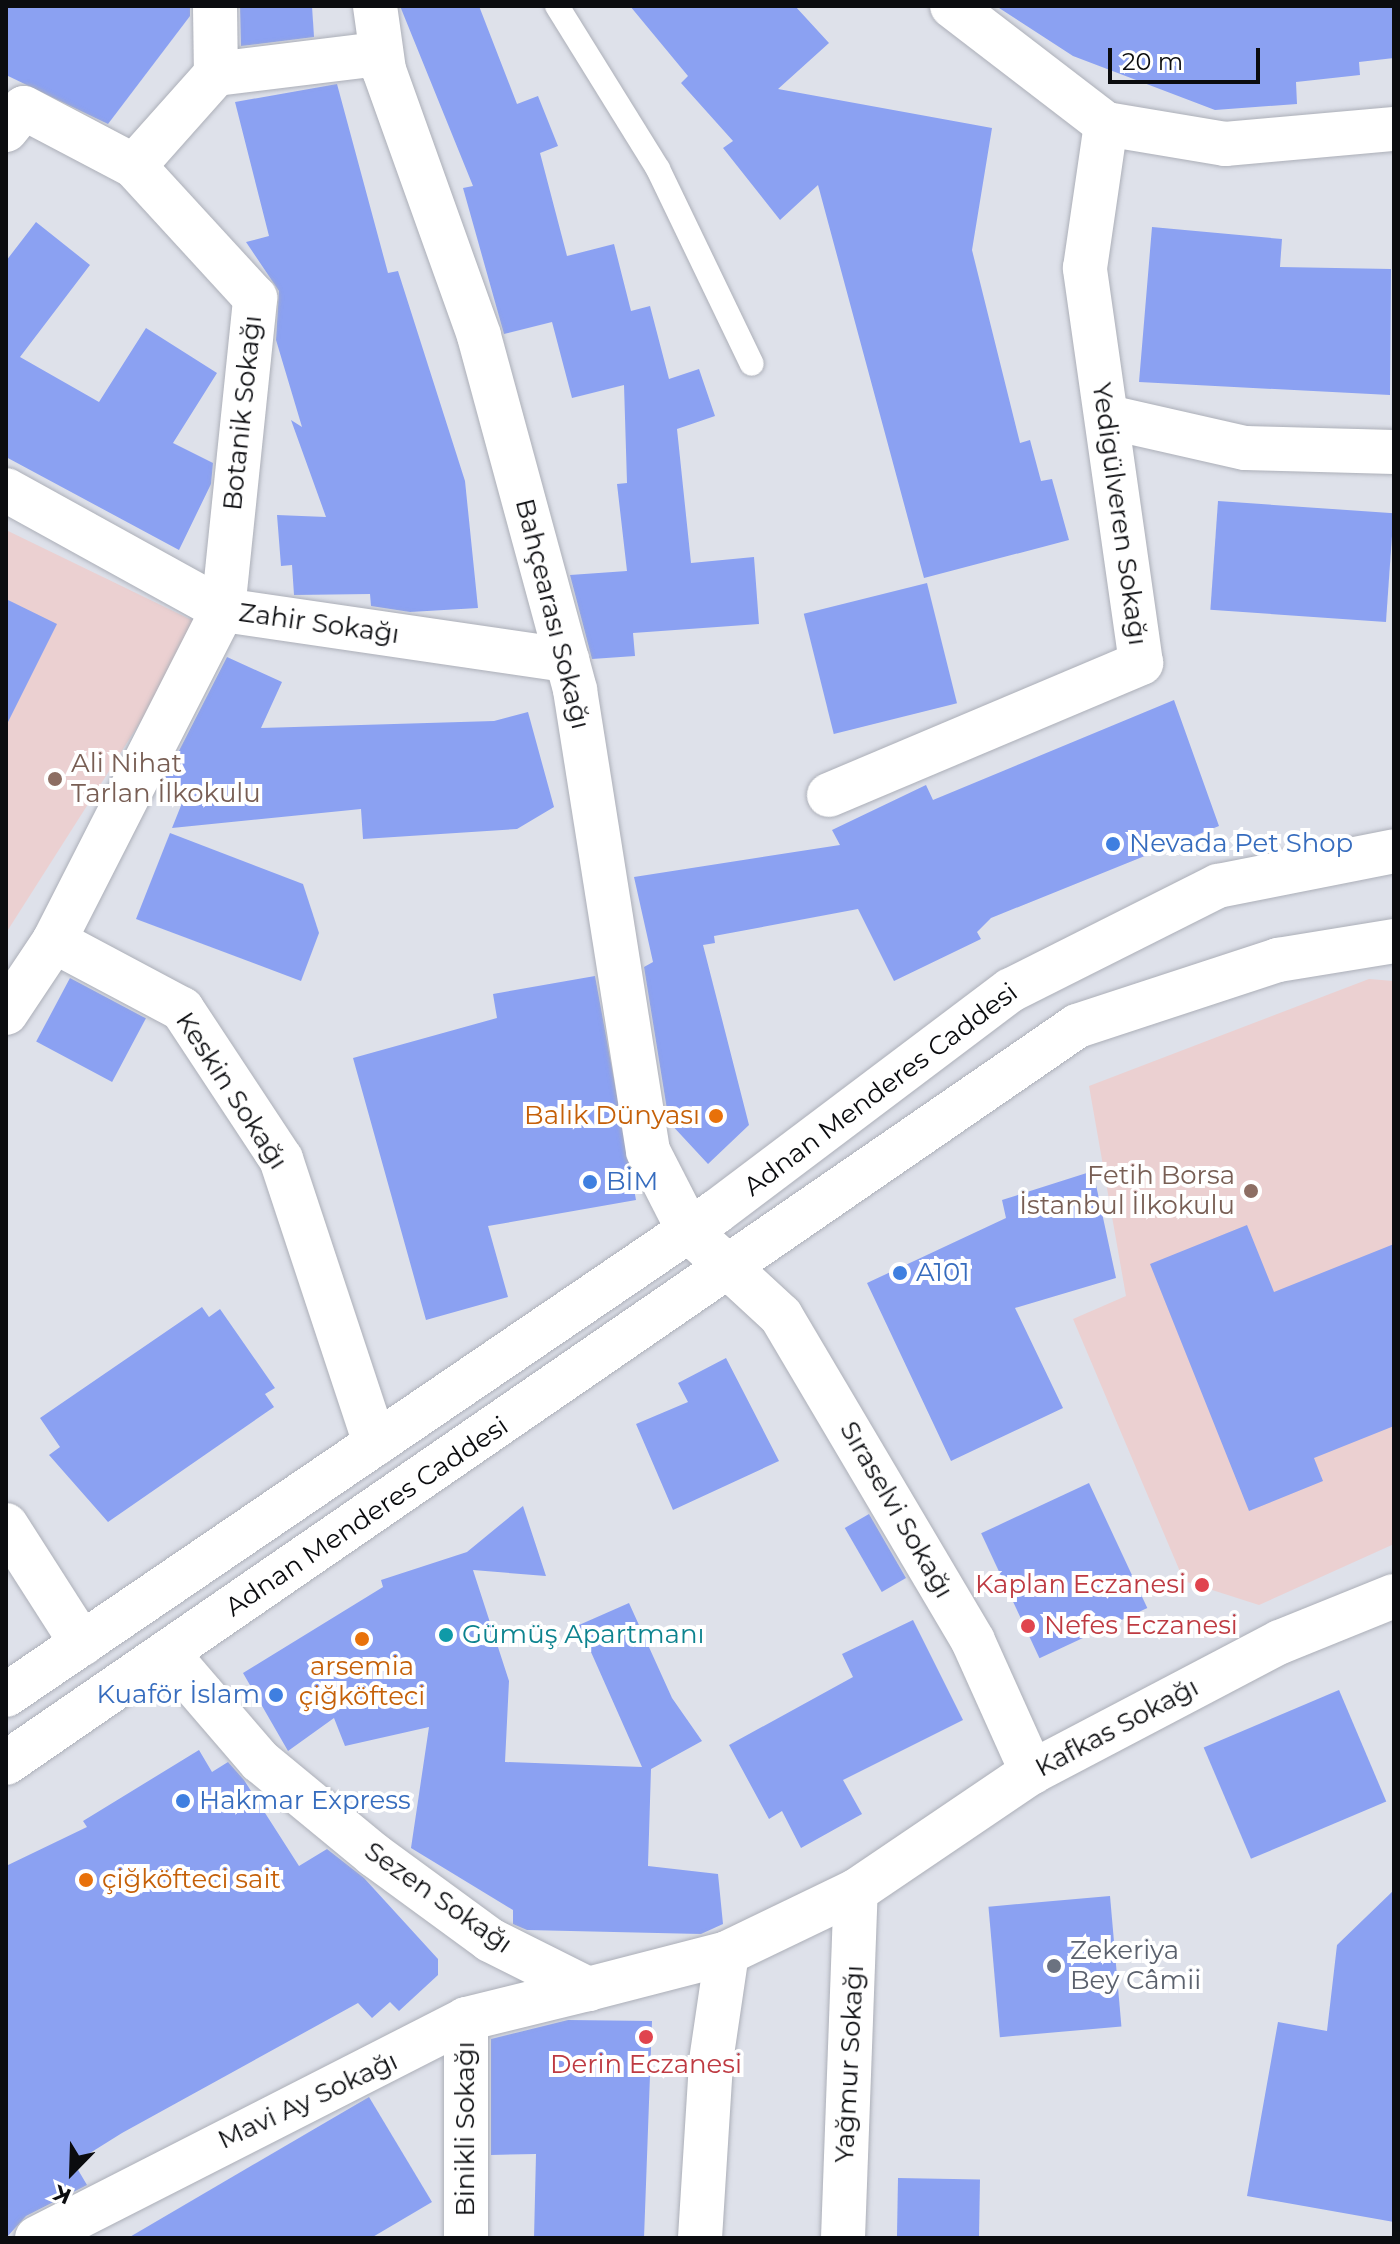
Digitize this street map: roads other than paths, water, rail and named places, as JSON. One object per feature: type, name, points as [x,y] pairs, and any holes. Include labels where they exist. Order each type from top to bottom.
[{"type":"street","points":[[215,6],[216,74]]},
{"type":"street","name":"Bahçearası Sokağı","points":[[375,6],[380,54],[479,336],[567,660],[648,1151],[689,1231]]},
{"type":"street","points":[[952,6],[1106,124],[1225,144],[1394,129]]},
{"type":"street","points":[[134,166],[216,74],[380,54]]},
{"type":"street","name":"Botanik Sokağı","points":[[6,130],[24,108],[134,166],[255,298],[223,610]]},
{"type":"street","name":"Yedigülveren Sokağı","points":[[829,795],[1141,663],[1085,268],[1106,124]]},
{"type":"street","points":[[1108,417],[1245,448],[1394,452]]},
{"type":"street","name":"Zahir Sokağı","points":[[6,490],[223,610],[567,660]]},
{"type":"street","points":[[6,1013],[54,941],[223,610]]},
{"type":"street","name":"Adnan Menderes Caddesi","points":[[6,1695],[689,1231],[1011,990],[1218,886],[1394,851]]},
{"type":"street","name":"Keskin Sokağı","points":[[54,941],[182,1009],[281,1159],[375,1444]]},
{"type":"street","name":"Adnan Menderes Caddesi","points":[[6,1763],[728,1270],[1077,1026],[1278,960],[1394,941]]},
{"type":"street","points":[[689,1231],[728,1270]]},
{"type":"street","name":"Sıraselvi Sokağı","points":[[728,1270],[781,1316],[831,1398],[973,1641],[1032,1772]]},
{"type":"street","points":[[6,1525],[82,1644]]},
{"type":"street","name":"Kafkas Sokağı","points":[[856,1891],[1032,1772],[1280,1642],[1394,1596]]},
{"type":"street","name":"Sezen Sokağı","points":[[167,1653],[260,1761],[374,1855],[490,1940],[588,1989]]},
{"type":"street","points":[[588,1989],[727,1953],[856,1891]]},
{"type":"street","name":"Yağmur Sokağı","points":[[843,2238],[856,1891]]},
{"type":"street","points":[[700,2238],[711,2061],[727,1953]]},
{"type":"street","name":"Mavi Ay Sokağı","points":[[37,2238],[466,2019],[588,1989]]},
{"type":"street","name":"Binikli Sokağı","points":[[466,2019],[466,2238]]},
{"type":"lane","points":[[557,6],[658,169],[752,364]]},
{"type":"place","name":"Ali Nihat Tarlan İlkokulu","points":[[55,779]]},
{"type":"place","name":"Nevada Pet Shop","points":[[1113,844]]},
{"type":"place","name":"Balık Dünyası","points":[[716,1116]]},
{"type":"place","name":"BİM","points":[[590,1182]]},
{"type":"place","name":"Fetih Borsa İstanbul İlkokulu","points":[[1251,1191]]},
{"type":"place","name":"A101","points":[[900,1273]]},
{"type":"place","name":"Kaplan Eczanesi","points":[[1202,1585]]},
{"type":"place","name":"Nefes Eczanesi","points":[[1028,1626]]},
{"type":"place","name":"Gümüş Apartmanı","points":[[446,1635]]},
{"type":"place","name":"arsemia çiğköfteci","points":[[362,1639]]},
{"type":"place","name":"Kuaför İslam","points":[[276,1695]]},
{"type":"place","name":"Hakmar Express","points":[[183,1801]]},
{"type":"place","name":"çiğköfteci sait","points":[[86,1880]]},
{"type":"place","name":"Zekeriya Bey Câmii","points":[[1054,1966]]},
{"type":"place","name":"Derin Eczanesi","points":[[646,2037]]}]
